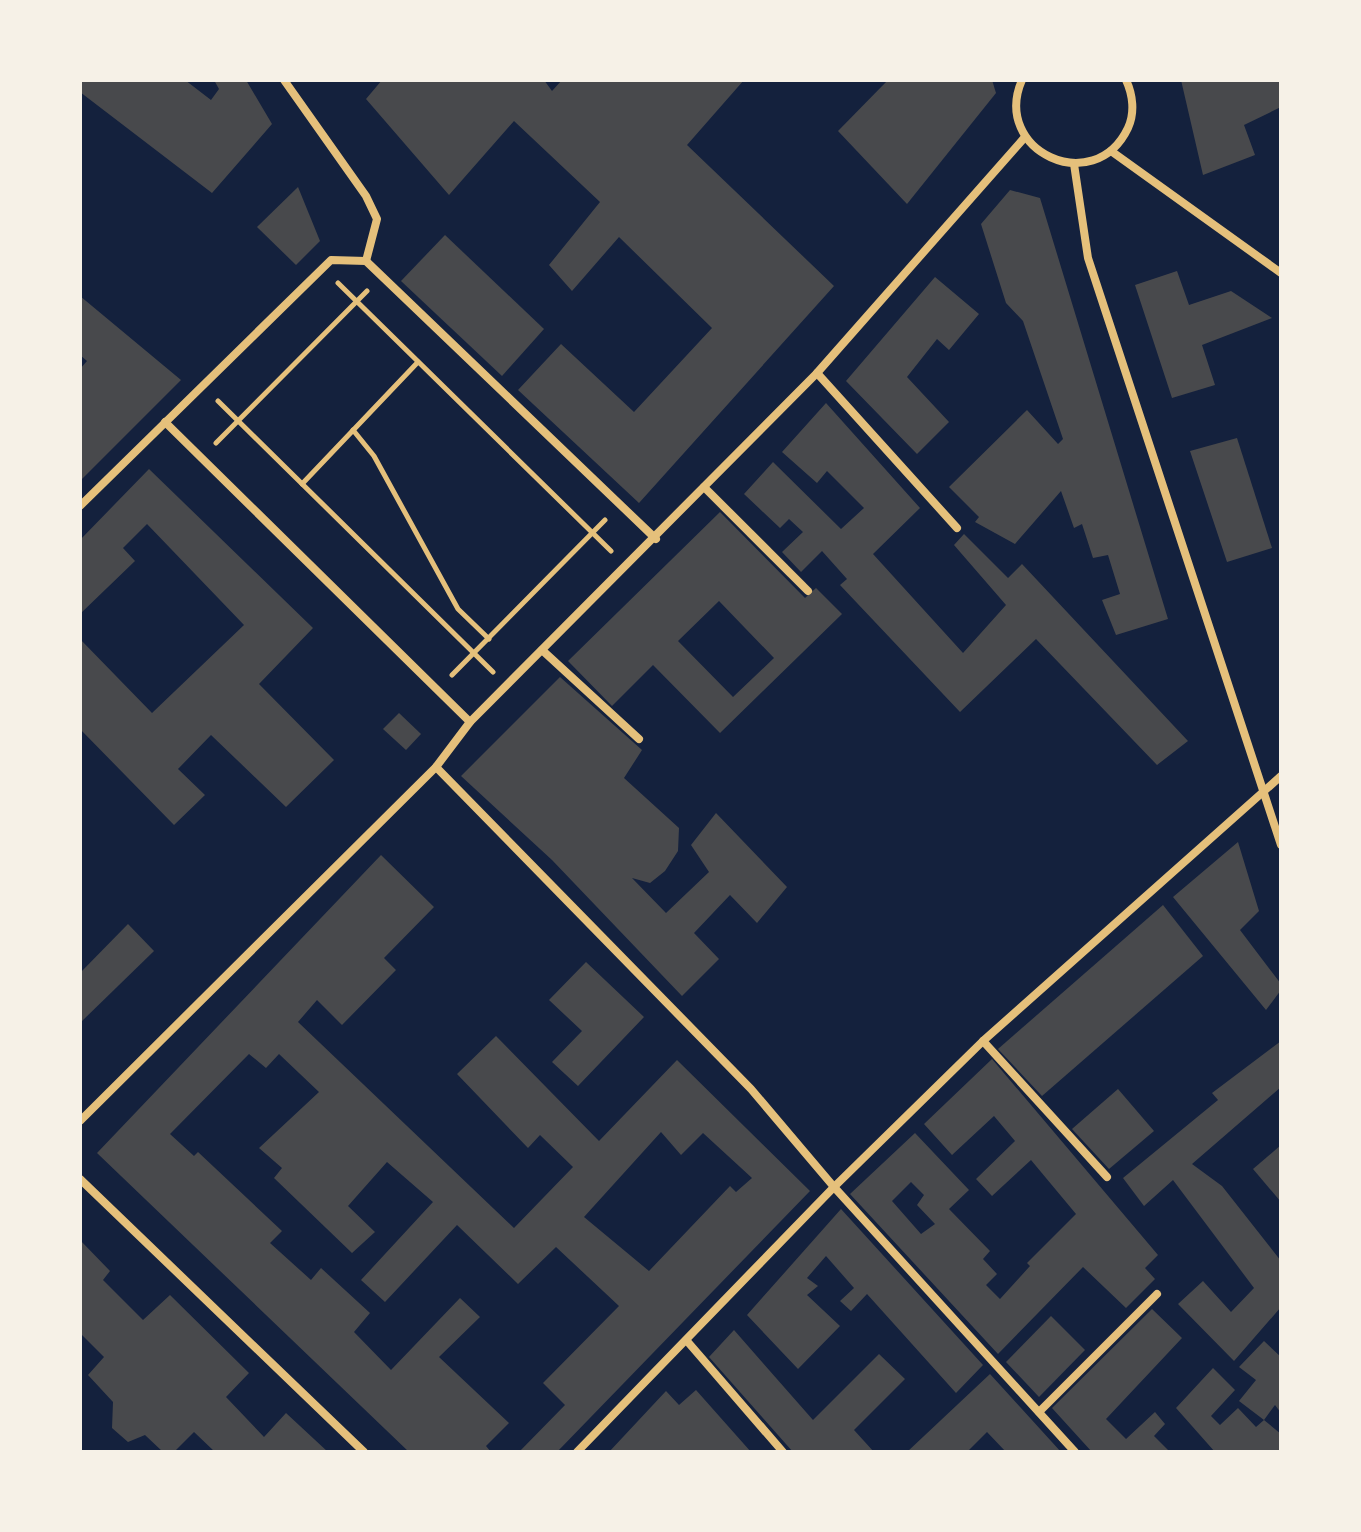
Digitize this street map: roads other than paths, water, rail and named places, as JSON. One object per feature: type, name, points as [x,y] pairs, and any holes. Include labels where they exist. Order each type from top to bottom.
[{"type":"street","points":[[284,80],[366,196],[377,219],[366,261]]},
{"type":"street","points":[[1022,80],[1016,106],[1025,137],[1038,151],[1074,164],[1093,160],[1111,151],[1131,121],[1133,103],[1126,80]]},
{"type":"street","points":[[80,1121],[436,767],[470,722],[509,686],[625,565],[656,539],[817,373],[1025,137]]},
{"type":"street","points":[[1111,151],[1281,273]]},
{"type":"street","points":[[1074,164],[1088,258],[1281,845]]},
{"type":"street","points":[[80,506],[331,260],[366,261],[656,539]]},
{"type":"street","points":[[817,373],[957,528]]},
{"type":"street","points":[[165,422],[470,722]]},
{"type":"street","points":[[704,487],[808,591]]},
{"type":"street","points":[[542,650],[639,739]]},
{"type":"street","points":[[436,767],[751,1089],[834,1187],[1075,1452]]},
{"type":"street","points":[[577,1452],[834,1187],[983,1041],[1281,776]]},
{"type":"street","points":[[983,1041],[1107,1177]]},
{"type":"street","points":[[80,1179],[364,1452]]},
{"type":"street","points":[[1039,1412],[1157,1294]]},
{"type":"street","points":[[687,1341],[783,1452]]}]
